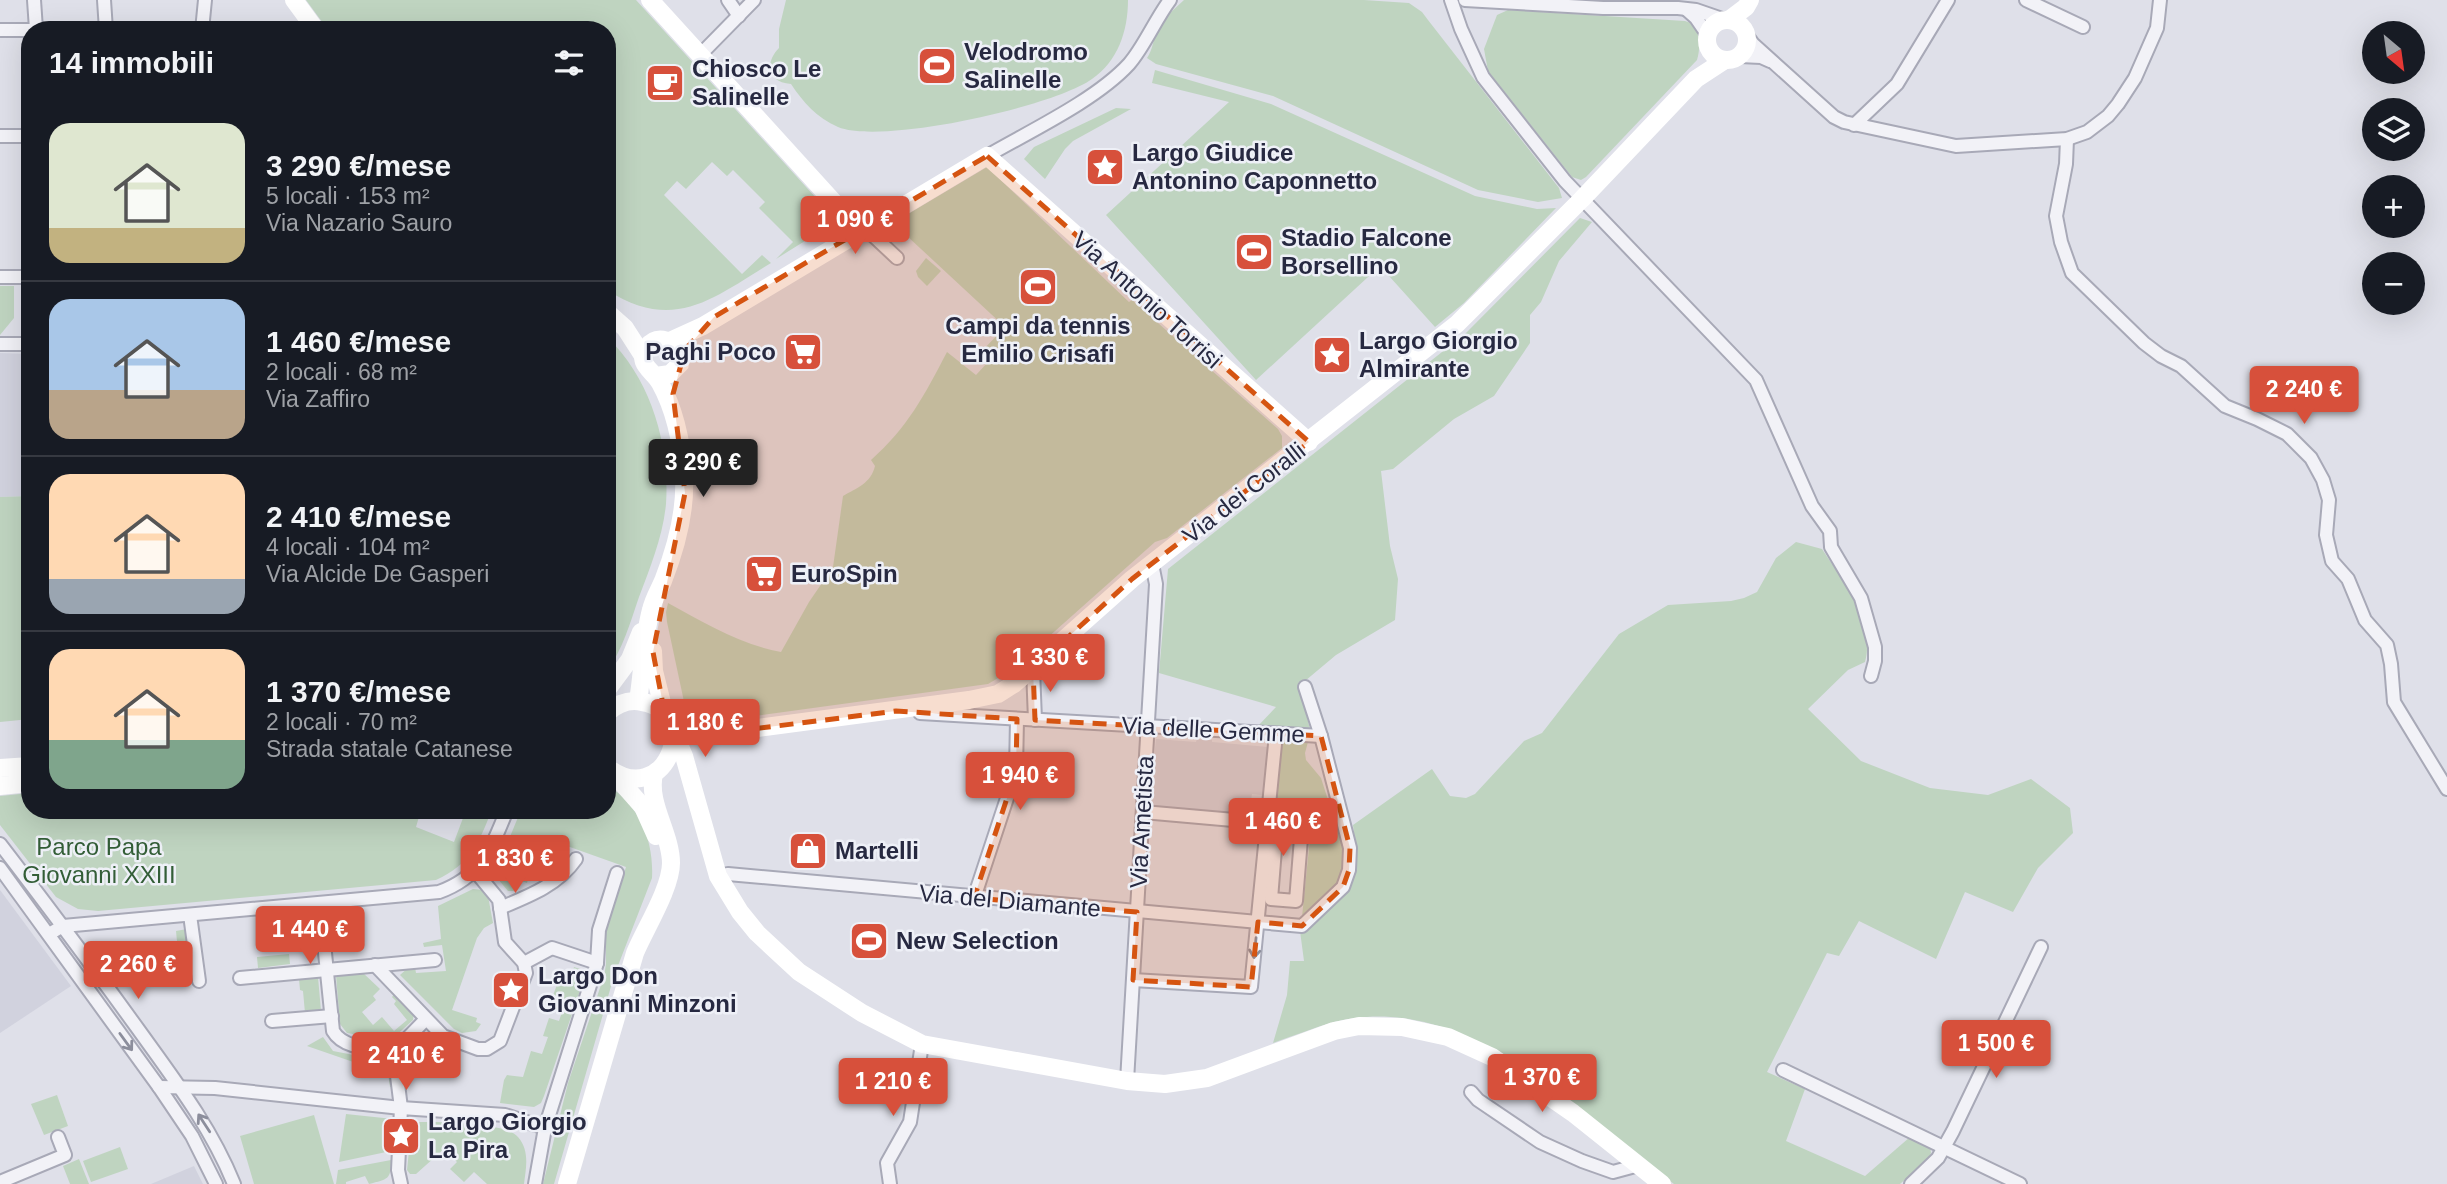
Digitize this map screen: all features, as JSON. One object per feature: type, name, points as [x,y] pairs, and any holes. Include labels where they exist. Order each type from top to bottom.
[{"type":"street","points":[[34,0],[35,21]]},
{"type":"street","points":[[104,0],[105,21]]},
{"type":"street","points":[[203,21],[205,0]]},
{"type":"street","points":[[294,0],[309,21]]},
{"type":"street","points":[[650,0],[704,52]]},
{"type":"street","points":[[662,0],[704,52],[865,228],[897,258]]},
{"type":"street","points":[[728,0],[739,16]]},
{"type":"street","points":[[704,52],[754,0]]},
{"type":"street","points":[[1154,0],[1154,21]]},
{"type":"street","points":[[643,356],[648,346],[702,326],[1102,88],[1118,75],[1142,46],[1154,21],[1170,0]]},
{"type":"street","points":[[1451,0],[1483,77],[1565,181],[1756,380],[1812,506],[1830,531],[1831,547],[1861,598],[1875,648],[1871,676]]},
{"type":"street","points":[[1465,0],[1696,10],[1736,25],[1834,117],[1854,124],[1956,146],[2067,139],[2087,132],[2108,116],[2135,78],[2157,28],[2160,0]]},
{"type":"street","points":[[1854,124],[1897,84],[1948,0]]},
{"type":"street","points":[[2026,0],[2083,27]]},
{"type":"street","points":[[1736,25],[1748,3]]},
{"type":"street","points":[[1687,10],[1714,56],[1761,57],[1774,63]]},
{"type":"street","points":[[1696,79],[1705,65],[1714,24],[1736,25]]},
{"type":"street","points":[[1696,79],[1732,58],[1746,46],[1736,25]]},
{"type":"street","points":[[0,30],[21,29]]},
{"type":"street","name":"Via dei Coralli","points":[[705,735],[895,711],[998,694],[1033,669],[1152,564],[1457,324],[1582,199],[1696,79]]},
{"type":"street","points":[[0,136],[21,136]]},
{"type":"street","points":[[2067,139],[2066,164],[2056,216],[2061,242],[2072,273],[2144,343],[2181,366],[2225,407],[2287,434],[2311,458],[2323,480],[2329,500],[2326,535],[2332,561],[2348,579],[2361,615],[2386,645],[2391,664],[2394,702],[2447,789]]},
{"type":"street","name":"Via Antonio Torrisi","points":[[987,156],[1308,442]]},
{"type":"street","points":[[0,277],[21,277]]},
{"type":"street","points":[[616,320],[625,328],[643,356],[645,366],[656,376],[674,417],[681,447],[685,493],[679,533],[664,578],[630,659],[616,678]]},
{"type":"street","points":[[674,417],[674,380],[678,365],[690,340],[702,326]]},
{"type":"street","points":[[625,328],[678,349],[678,365],[667,376],[656,376]]},
{"type":"street","points":[[0,344],[21,344]]},
{"type":"street","name":"Via Ametista","points":[[1127,1081],[1156,584],[1152,564]]},
{"type":"street","points":[[568,1184],[635,953],[660,902],[671,863],[652,785],[674,747],[654,671],[653,652],[664,578]]},
{"type":"street","points":[[638,701],[651,610]]},
{"type":"street","points":[[1033,669],[1035,720]]},
{"type":"street","points":[[1306,687],[1321,736]]},
{"type":"street","points":[[998,694],[998,717]]},
{"type":"street","points":[[616,707],[638,701],[648,703],[669,721],[705,735]]},
{"type":"street","name":"Via delle Gemme","points":[[895,711],[1321,736]]},
{"type":"street","points":[[974,898],[1016,771],[1017,719]]},
{"type":"street","points":[[669,721],[681,748],[718,876],[740,912],[780,956],[799,972],[862,1013],[922,1044],[1127,1081],[1165,1084],[1207,1078],[1311,1039],[1359,1026],[1382,1025],[1427,1031],[1469,1045],[1514,1070],[1662,1184]]},
{"type":"street","points":[[1143,812],[1272,824],[1302,826],[1296,901],[1271,899],[1272,824],[1276,734]]},
{"type":"street","points":[[616,773],[630,778],[643,778],[659,770],[681,748],[705,735]]},
{"type":"street","name":"Via del Diamante","points":[[718,876],[728,874],[1302,926],[1343,887],[1349,870],[1350,848],[1321,736]]},
{"type":"street","points":[[0,768],[21,767]]},
{"type":"street","points":[[659,770],[674,772],[681,778],[698,804]]},
{"type":"street","points":[[616,776],[643,807],[656,836],[660,866],[648,922]]},
{"type":"street","points":[[0,786],[21,784]]},
{"type":"street","points":[[49,934],[63,926],[439,892],[456,886],[475,871],[491,849],[503,819]]},
{"type":"street","points":[[1133,980],[1251,987],[1272,824]]},
{"type":"street","points":[[0,844],[63,926],[207,1128],[234,1184]]},
{"type":"street","points":[[500,908],[548,885],[567,871],[576,859]]},
{"type":"street","points":[[0,868],[159,1087],[192,1136],[216,1184]]},
{"type":"street","points":[[375,965],[443,1036],[478,1049],[495,1046],[504,1035],[526,973],[524,963],[505,942],[495,894],[475,871]]},
{"type":"street","points":[[535,1184],[545,1128],[597,962],[599,930],[617,873]]},
{"type":"street","points":[[320,904],[333,1031],[338,1039],[346,1044],[394,1052]]},
{"type":"street","points":[[190,915],[199,981]]},
{"type":"street","points":[[1911,1184],[1938,1158],[2041,947]]},
{"type":"street","points":[[524,963],[552,948],[597,962]]},
{"type":"street","points":[[240,978],[435,960]]},
{"type":"street","points":[[272,1021],[332,1016]]},
{"type":"street","points":[[394,1052],[426,1019]]},
{"type":"street","points":[[890,1184],[887,1163],[889,1155],[910,1122],[922,1044]]},
{"type":"street","points":[[394,1052],[401,1108],[398,1170],[401,1184]]},
{"type":"street","points":[[1783,1070],[2020,1184]]},
{"type":"street","points":[[159,1087],[178,1086],[401,1108],[505,1115],[545,1128]]},
{"type":"street","points":[[1471,1092],[1478,1100],[1539,1142],[1582,1161],[1614,1172],[1639,1166]]},
{"type":"street","points":[[0,1182],[65,1155],[58,1137]]},
{"type":"highlighted area","points":[[987,156],[1309,442],[1132,579],[1033,669],[1035,720],[1321,736],[1350,848],[1349,870],[1343,887],[1302,926],[1258,922],[1251,987],[1133,980],[1137,912],[974,898],[1016,771],[1017,719],[896,711],[705,735],[684,729],[665,715],[653,652],[685,493],[673,394],[685,350],[714,317]]},
{"type":"shaded area","points":[[0,353],[21,354],[21,496],[0,497]]},
{"type":"shaded area","points":[[1156,739],[1196,742],[1197,739],[1212,740],[1268,747],[1263,795],[1252,794],[1251,800],[1251,805],[1262,806],[1262,817],[1149,807]]},
{"type":"shaded area","points":[[0,890],[71,986],[0,1033]]},
{"type":"shaded area","points":[[194,1166],[203,1184],[151,1184]]},
{"type":"green space","points":[[306,0],[636,0],[837,221],[776,259],[793,242],[759,208],[765,202],[733,170],[727,176],[712,162],[686,189],[677,181],[664,195],[742,274],[762,255],[771,263],[711,299],[692,306],[673,310],[653,309],[631,303],[616,295],[616,21],[321,21]]},
{"type":"green space","name":"Velodromo Salinelle","points":[[786,0],[1128,0],[1126,23],[1115,54],[1101,72],[1072,90],[1042,101],[966,120],[890,131],[860,131],[838,127],[823,119],[791,84],[783,83],[773,76],[771,60],[779,48],[779,29]]},
{"type":"green space","points":[[1184,0],[1364,0],[1409,3],[1422,12],[1559,188],[1562,198],[1538,202],[1478,190],[1273,96],[1156,64],[1147,58],[1157,31]]},
{"type":"green space","points":[[1508,10],[1685,21],[1697,32],[1697,60],[1581,180],[1572,177],[1488,71],[1484,49],[1497,15]]},
{"type":"green space","points":[[1155,70],[1271,104],[1475,196],[1537,209],[1556,208],[1464,303],[1435,327],[1380,266],[1256,380],[1106,215],[1229,102],[1152,83]]},
{"type":"green space","points":[[1116,108],[1131,109],[1073,141],[1045,179],[1024,159],[1034,147]]},
{"type":"green space","points":[[987,167],[1129,302],[1132,300],[1278,429],[1282,436],[1282,448],[1167,538],[1155,542],[1010,671],[988,684],[689,725],[667,622],[668,603],[737,638],[781,652],[809,602],[833,567],[843,496],[870,477],[875,466],[871,460],[905,423],[923,397],[947,352],[976,375],[988,362],[979,354],[1005,327],[893,223]]},
{"type":"green space","points":[[1580,218],[1592,222],[1559,261],[1541,302],[1530,315],[1530,343],[1494,396],[1454,419],[1393,469],[1381,471],[1390,546],[1398,579],[1395,620],[1336,655],[1299,686],[1310,729],[1257,727],[1276,707],[1159,673],[1168,569],[1466,333]]},
{"type":"green space","points":[[926,258],[941,271],[927,286],[916,271]]},
{"type":"green space","points":[[0,286],[14,286],[14,318],[0,335]]},
{"type":"green space","points":[[616,347],[635,373],[654,414],[661,436],[666,482],[666,504],[656,552],[617,654]]},
{"type":"green space","points":[[21,496],[21,720],[0,722],[0,497]]},
{"type":"green space","points":[[1796,542],[1822,549],[1848,588],[1862,617],[1867,647],[1865,662],[1848,670],[1808,709],[1861,761],[1930,788],[1988,795],[2031,779],[2070,808],[2073,833],[2038,868],[2013,912],[1965,892],[1936,959],[1859,921],[1839,956],[1827,953],[1767,1072],[1805,1089],[1786,1141],[1865,1176],[1910,1137],[1930,1145],[1931,1153],[1927,1160],[1900,1184],[1674,1184],[1519,1064],[1453,1031],[1407,1019],[1359,1017],[1334,1022],[1273,1043],[1287,995],[1290,961],[1304,961],[1300,931],[1339,897],[1352,877],[1355,863],[1353,825],[1432,769],[1450,796],[1466,798],[1475,794],[1524,741],[1542,733],[1619,634],[1668,605],[1731,601],[1757,592],[1776,558]]},
{"type":"green space","points":[[1280,741],[1308,742],[1306,760],[1321,778],[1343,847],[1345,865],[1336,890],[1307,917],[1302,917],[1312,818],[1273,814]]},
{"type":"green space","points":[[616,792],[628,803],[643,825],[650,851],[652,878],[614,976],[554,1184],[543,1184],[568,1083],[604,976],[606,929],[626,867],[567,846],[559,867],[545,862],[552,841],[537,836],[530,853],[520,850],[515,867],[530,873],[527,883],[519,880],[514,891],[508,891],[492,872],[500,861],[517,819],[616,819]]},
{"type":"green space","name":"Parco Papa Giovanni XXIII","points":[[21,794],[21,819],[418,819],[416,827],[454,842],[463,819],[488,819],[472,852],[458,867],[436,880],[98,911],[78,909],[56,897],[0,825],[0,796]]},
{"type":"green space","points":[[473,889],[483,890],[488,896],[493,923],[484,928],[477,938],[452,1010],[477,1018],[476,1022],[481,1024],[476,1031],[462,1033],[454,1029],[400,975],[409,967],[415,967],[416,973],[446,971],[442,945],[424,947],[423,943],[441,939],[438,906]]},
{"type":"green space","points":[[187,929],[192,970],[180,972],[176,931]]},
{"type":"green space","points":[[289,954],[290,964],[258,968],[257,957]]},
{"type":"green space","points":[[574,967],[583,970],[585,976],[541,1103],[534,1107],[500,1103],[507,1075],[523,1077],[531,1051],[542,1054],[548,1037],[543,1036],[549,1018],[559,1021],[565,1003],[552,998],[558,982],[568,985]]},
{"type":"green space","points":[[362,972],[380,989],[373,996],[376,1000],[362,1012],[373,1025],[382,1017],[394,1031],[407,1020],[394,1004],[396,1001],[392,997],[395,993],[414,1012],[413,1020],[391,1040],[347,1033],[340,1024],[336,975]]},
{"type":"green space","points":[[318,977],[321,1011],[305,1013],[299,979]]},
{"type":"green space","points":[[323,1037],[333,1051],[390,1062],[392,1087],[388,1074],[307,1046]]},
{"type":"green space","points":[[57,1095],[68,1126],[44,1135],[31,1104]]},
{"type":"green space","points":[[346,1114],[393,1119],[391,1151],[339,1162]]},
{"type":"green space","points":[[314,1115],[334,1184],[254,1184],[240,1136]]},
{"type":"green space","points":[[412,1122],[468,1123],[510,1132],[518,1137],[524,1148],[524,1184],[487,1184],[474,1172],[464,1182],[450,1169],[457,1162],[444,1149],[416,1174],[410,1174],[407,1170]]},
{"type":"green space","points":[[120,1147],[128,1169],[91,1182],[83,1161]]},
{"type":"green space","points":[[79,1159],[89,1184],[70,1184],[63,1166]]},
{"type":"green space","points":[[391,1160],[387,1178],[369,1184],[365,1176],[346,1184],[336,1184],[338,1170]]},
{"type":"place","name":"Velodromo Salinelle","points":[[937,66]]},
{"type":"place","name":"Chiosco Le Salinelle","points":[[665,83]]},
{"type":"place","name":"Largo Giudice Antonino Caponnetto","points":[[1105,167]]},
{"type":"place","name":"Stadio Falcone Borsellino","points":[[1254,252]]},
{"type":"place","name":"Campi da tennis Emilio Crisafi","points":[[1038,287]]},
{"type":"place","name":"Paghi Poco","points":[[803,352]]},
{"type":"place","name":"Largo Giorgio Almirante","points":[[1332,355]]},
{"type":"place","name":"EuroSpin","points":[[764,574]]},
{"type":"place","name":"Martelli","points":[[808,851]]},
{"type":"place","name":"New Selection","points":[[869,941]]},
{"type":"place","name":"Largo Don Giovanni Minzoni","points":[[511,990]]},
{"type":"place","name":"Largo Giorgio La Pira","points":[[401,1136]]}]
